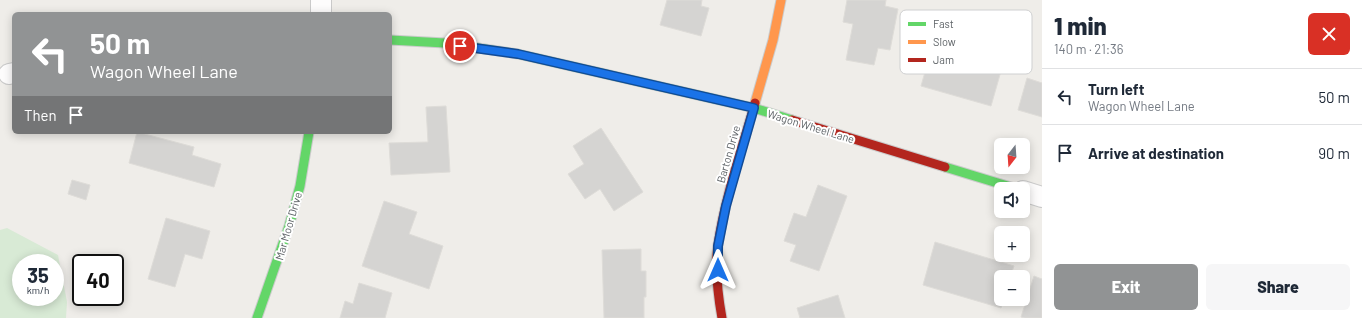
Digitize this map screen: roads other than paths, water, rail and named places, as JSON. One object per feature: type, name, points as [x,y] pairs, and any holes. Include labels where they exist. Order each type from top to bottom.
[{"type":"street","points":[[321,0],[321,12]]},
{"type":"street","name":"Barton Drive","points":[[722,318],[718,294],[718,246],[726,206],[773,40],[780,0]]},
{"type":"street","name":"Wagon Wheel Lane","points":[[392,40],[445,43],[518,54],[754,108],[994,182]]},
{"type":"street","name":"Mar Moor Drive","points":[[258,318],[289,226],[300,186],[309,134]]},
{"type":"street","points":[[1030,193],[1042,197]]}]
